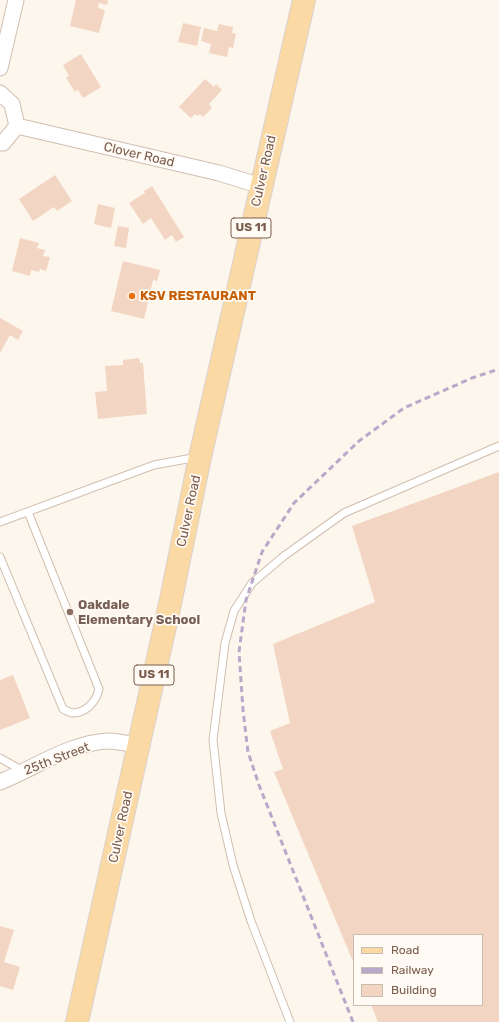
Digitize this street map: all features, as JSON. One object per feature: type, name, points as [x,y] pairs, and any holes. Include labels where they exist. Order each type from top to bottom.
[{"type":"main road","name":"Culver Road","points":[[77,1022],[170,604],[200,457],[304,0]]},
{"type":"street","points":[[0,68],[16,0]]},
{"type":"street","points":[[0,93],[12,104],[17,126],[3,143],[0,144]]},
{"type":"street","name":"Clover Road","points":[[17,126],[219,173],[261,186]]},
{"type":"street","name":"25th Street","points":[[0,782],[44,760],[83,746],[109,741],[138,746]]},
{"type":"lane","points":[[290,1022],[251,921],[233,865],[221,813],[213,740],[225,643],[234,611],[252,583],[284,556],[344,513],[499,446]]},
{"type":"lane","points":[[0,522],[154,465],[200,457]]},
{"type":"lane","points":[[0,557],[63,709],[71,713],[82,710],[92,704],[98,696],[99,689],[28,512]]},
{"type":"lane","points":[[0,758],[24,771]]},
{"type":"building","points":[[76,0],[108,0],[107,5],[99,3],[98,8],[105,10],[99,33],[70,26]]},
{"type":"building","points":[[183,23],[201,27],[197,46],[178,42]]},
{"type":"building","points":[[219,24],[233,27],[232,33],[236,34],[233,48],[229,47],[227,57],[209,53],[211,44],[201,41],[204,28],[217,31]]},
{"type":"building","points":[[81,54],[101,87],[83,98],[78,90],[75,92],[66,78],[69,76],[63,65]]},
{"type":"building","points":[[205,79],[214,87],[216,84],[222,90],[209,104],[212,108],[203,117],[200,114],[198,116],[195,114],[191,118],[179,107]]},
{"type":"building","points":[[55,175],[72,201],[57,211],[54,207],[33,221],[19,199]]},
{"type":"building","points":[[152,186],[184,237],[176,242],[172,235],[165,240],[151,218],[143,224],[129,203],[145,193],[144,191]]},
{"type":"building","points":[[98,204],[115,208],[111,228],[94,224]]},
{"type":"building","points":[[118,226],[129,228],[126,248],[114,246]]},
{"type":"building","points":[[20,238],[39,243],[37,248],[45,250],[43,256],[50,257],[46,271],[40,269],[39,272],[31,270],[30,276],[12,271]]},
{"type":"building","name":"KSV RESTAURANT","points":[[123,261],[160,270],[157,281],[153,280],[144,319],[111,311]]},
{"type":"building","points":[[0,318],[23,331],[18,340],[10,335],[0,353]]},
{"type":"building","points":[[139,358],[140,363],[143,363],[147,414],[98,419],[95,392],[107,391],[105,366],[123,365],[123,360]]},
{"type":"building","points":[[499,472],[499,1022],[378,1022],[371,1006],[483,1006],[483,934],[353,934],[353,962],[274,772],[283,769],[270,731],[290,723],[273,644],[375,602],[352,526]]},
{"type":"building","points":[[13,675],[30,718],[0,730],[0,680]]},
{"type":"building","points":[[0,926],[14,930],[4,962],[20,967],[13,990],[0,986]]},
{"type":"railway","points":[[353,1022],[259,785],[248,752],[243,710],[239,652],[246,600],[262,552],[294,503],[359,441],[404,408],[472,378],[499,369]]},
{"type":"place","name":"KSV RESTAURANT","points":[[132,296]]},
{"type":"place","name":"Oakdale Elementary School","points":[[70,612]]}]
